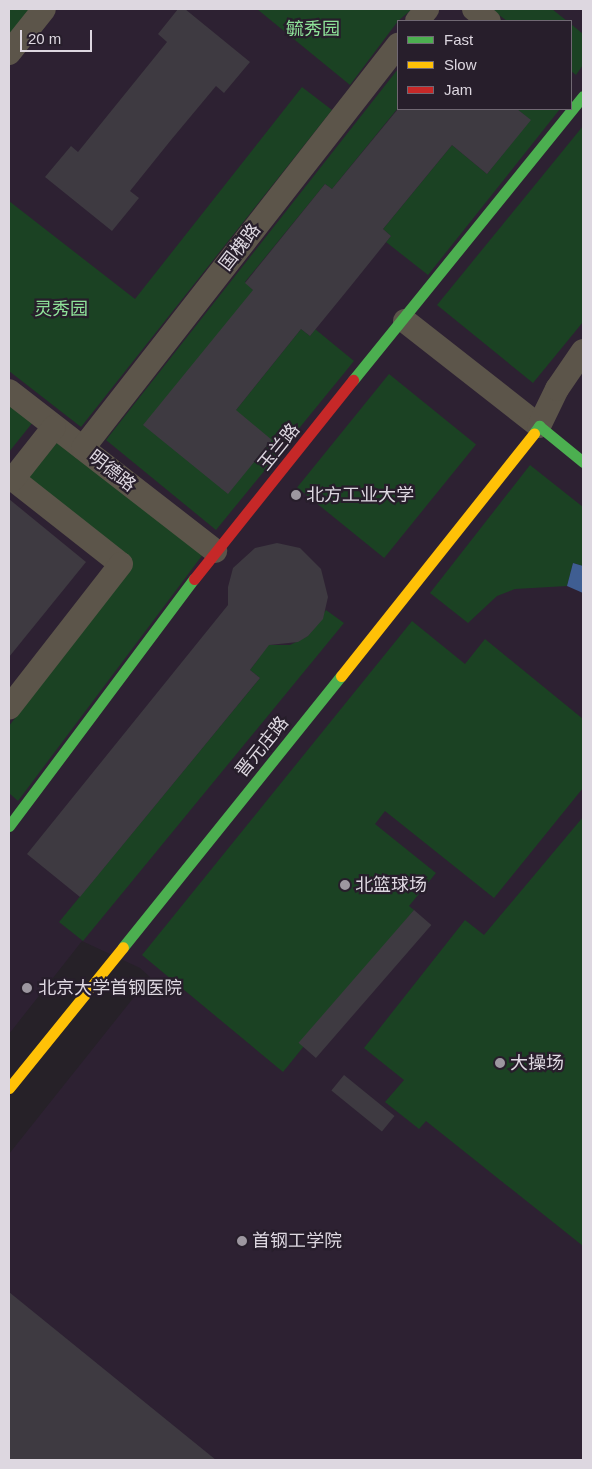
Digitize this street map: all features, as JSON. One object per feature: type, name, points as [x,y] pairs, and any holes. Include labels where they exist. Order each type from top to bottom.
[{"type":"street","points":[[9,53],[44,9]]},
{"type":"street","points":[[418,20],[427,9]]},
{"type":"street","points":[[474,9],[488,20]]},
{"type":"street","name":"国槐路","points":[[83,448],[397,46]]},
{"type":"street","name":"玉兰路","points":[[572,106],[580,96]]},
{"type":"street","name":"玉兰路","points":[[12,813],[215,551],[405,321],[569,110]]},
{"type":"street","points":[[405,321],[540,426],[583,462]]},
{"type":"street","points":[[540,426],[557,389],[583,351]]},
{"type":"street","name":"明德路","points":[[9,391],[215,551]]},
{"type":"street","name":"晋元庄路","points":[[9,1088],[398,606],[540,426]]},
{"type":"street","points":[[9,708],[121,564],[11,478],[54,427]]},
{"type":"shaded area","name":"北方工业大学","points":[[9,9],[583,9],[583,1460],[9,1460],[9,1154],[150,977],[140,968],[82,941],[9,1034]]},
{"type":"green space","points":[[9,9],[30,9],[9,36]]},
{"type":"green space","name":"毓秀园","points":[[257,9],[412,9],[397,20],[350,85]]},
{"type":"green space","points":[[491,9],[552,9],[566,20],[506,20]]},
{"type":"green space","points":[[572,25],[583,34],[583,65],[576,75],[572,72]]},
{"type":"green space","points":[[397,70],[397,109],[332,189],[325,184],[245,282],[253,290],[236,410],[301,329],[310,336],[315,329],[354,361],[216,530],[106,440]]},
{"type":"green space","name":"灵秀园","points":[[302,87],[332,110],[81,427],[9,371],[9,201],[135,299]]},
{"type":"green space","points":[[518,110],[559,110],[428,275],[386,242],[391,236],[383,229],[452,145],[487,174],[530,120]]},
{"type":"green space","points":[[583,126],[583,322],[533,383],[437,305]]},
{"type":"green space","points":[[389,374],[476,444],[384,558],[297,487]]},
{"type":"green space","points":[[9,402],[33,422],[9,452]]},
{"type":"green space","points":[[58,441],[204,553],[18,801],[9,793],[9,726],[132,563],[27,479]]},
{"type":"green space","points":[[530,465],[583,507],[583,566],[573,563],[567,586],[515,589],[497,596],[468,623],[430,593]]},
{"type":"green space","points":[[326,610],[344,623],[83,941],[59,922],[260,678],[250,670],[259,658],[252,652],[266,645],[290,645],[308,636]]},
{"type":"green space","points":[[412,621],[465,664],[485,639],[583,719],[583,788],[494,898],[385,811],[375,824],[436,873],[409,906],[414,910],[283,1072],[142,955]]},
{"type":"green space","name":"大操场","points":[[583,817],[583,1246],[426,1121],[419,1129],[385,1102],[404,1080],[364,1048],[465,920],[484,935]]},
{"type":"water","points":[[573,563],[583,566],[583,593],[567,586]]},
{"type":"building","points":[[178,9],[185,9],[250,62],[224,93],[216,86],[171,140],[130,191],[139,198],[112,231],[45,177],[71,146],[78,152],[167,42],[158,34]]},
{"type":"building","points":[[397,110],[518,110],[531,120],[487,174],[452,145],[383,229],[391,236],[310,336],[301,329],[236,410],[272,440],[228,494],[143,425],[253,290],[245,283],[325,184],[332,189]]},
{"type":"building","points":[[9,499],[86,562],[9,657]]},
{"type":"building","points":[[277,543],[300,548],[321,569],[328,597],[323,619],[308,636],[298,642],[269,645],[250,670],[260,678],[80,897],[27,854],[228,605],[228,587],[233,568],[255,548]]},
{"type":"building","points":[[414,910],[431,925],[316,1058],[299,1043]]},
{"type":"building","points":[[344,1075],[395,1116],[382,1131],[331,1091]]},
{"type":"building","points":[[9,1292],[216,1460],[9,1460]]},
{"type":"traffic: fast","points":[[572,110],[583,96]]},
{"type":"traffic: fast","points":[[353,380],[572,110]]},
{"type":"traffic: fast","points":[[534,433],[539,426],[583,462]]},
{"type":"traffic: fast","points":[[9,826],[194,579]]},
{"type":"traffic: fast","points":[[123,947],[341,676]]},
{"type":"traffic: slow","points":[[341,676],[534,433]]},
{"type":"traffic: slow","points":[[9,1088],[123,947]]},
{"type":"traffic: jam","points":[[194,579],[353,380]]},
{"type":"place","name":"北方工业大学","points":[[296,495]]},
{"type":"place","name":"北篮球场","points":[[345,885]]},
{"type":"place","name":"北京大学首钢医院","points":[[27,988]]},
{"type":"place","name":"大操场","points":[[500,1063]]},
{"type":"place","name":"首钢工学院","points":[[242,1241]]}]
